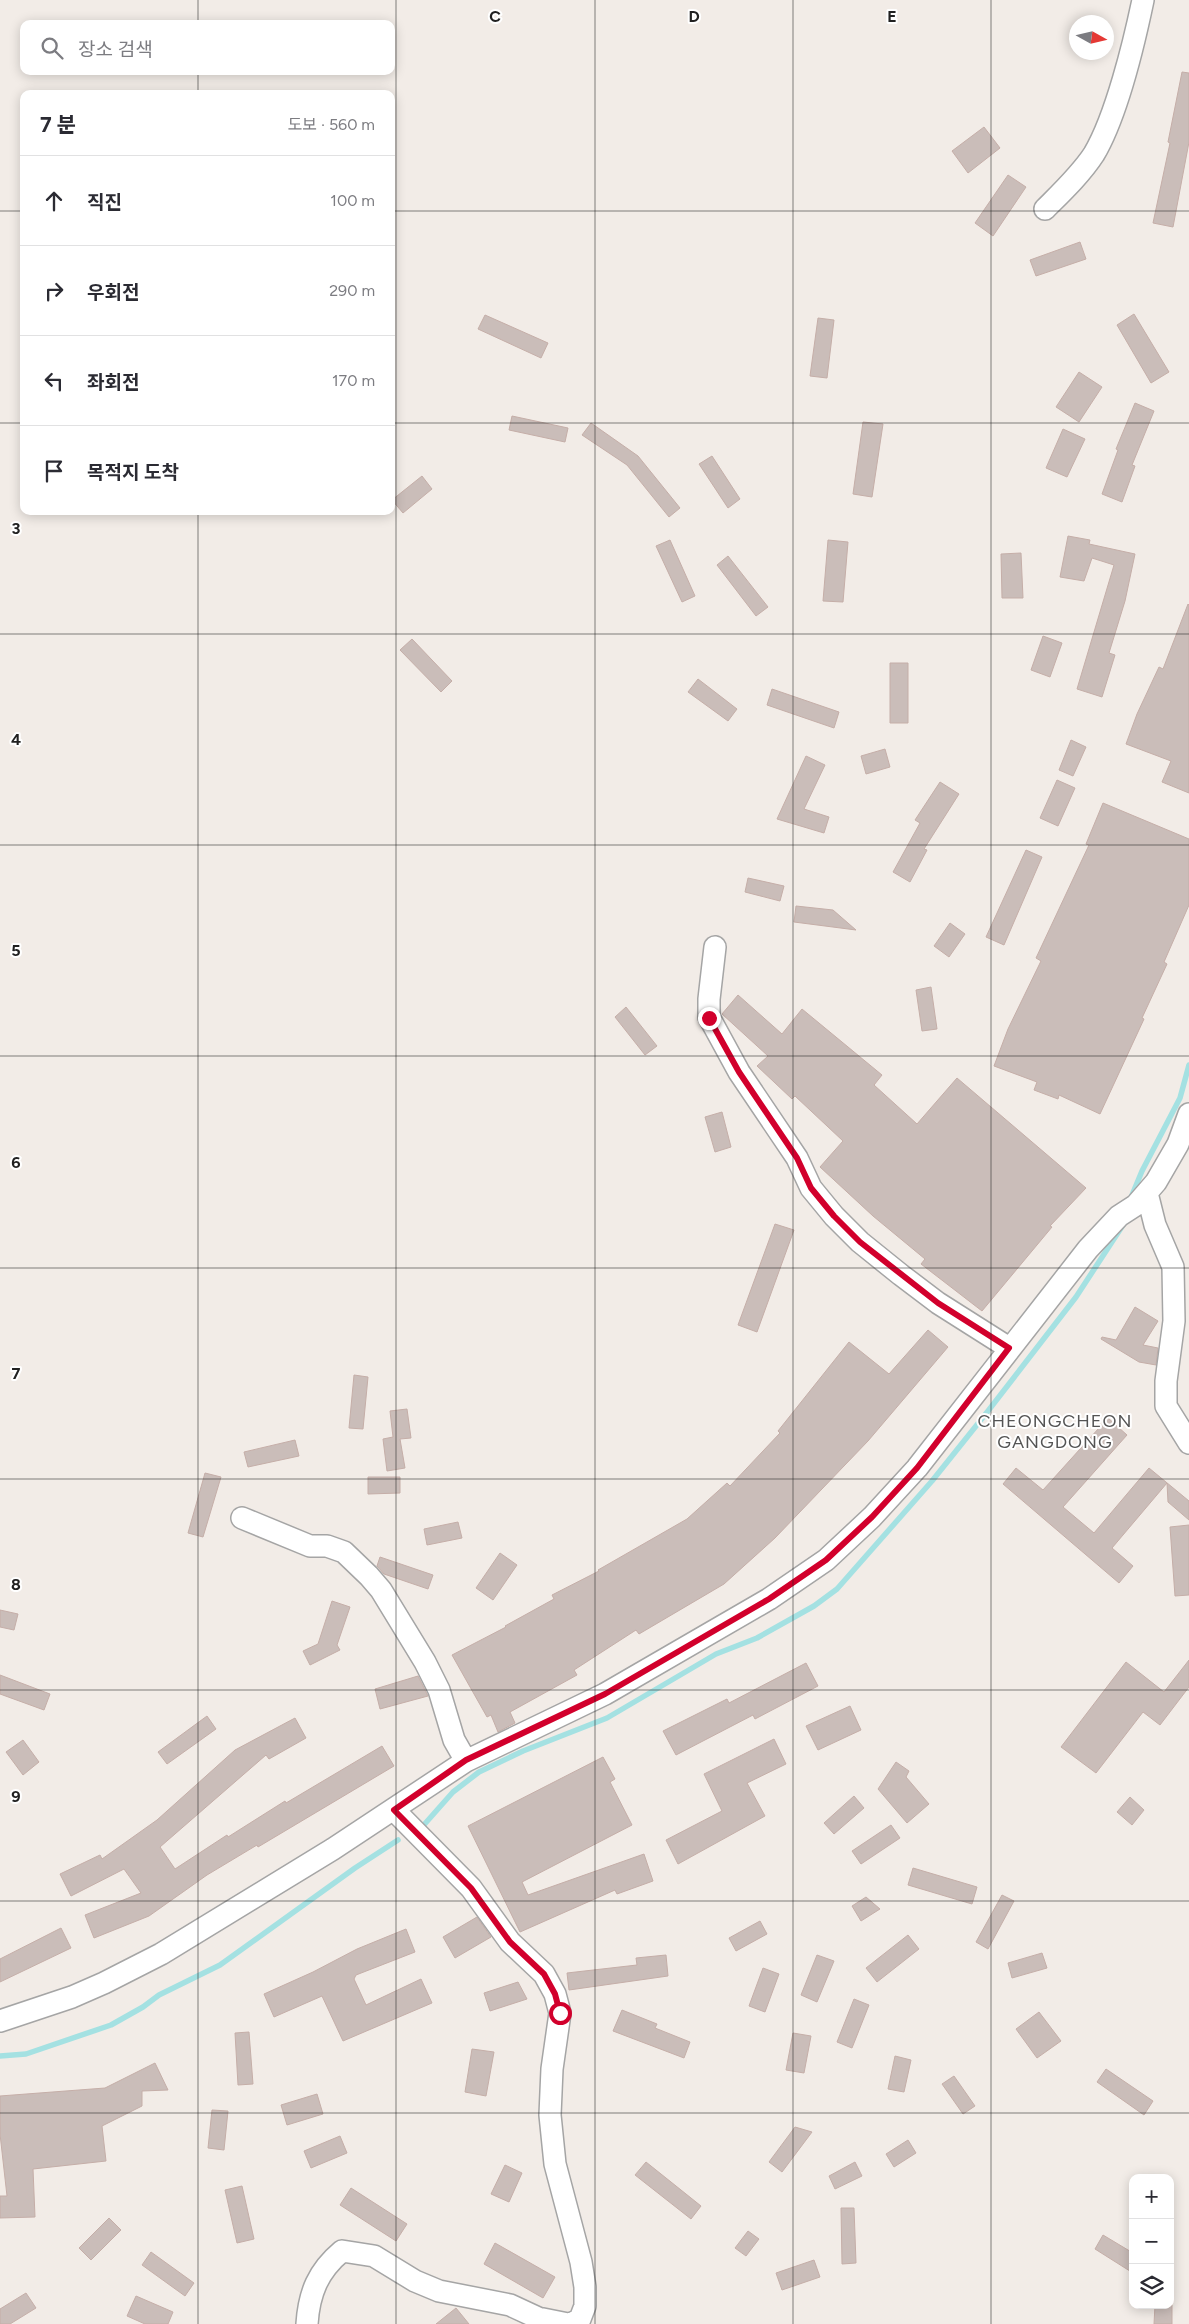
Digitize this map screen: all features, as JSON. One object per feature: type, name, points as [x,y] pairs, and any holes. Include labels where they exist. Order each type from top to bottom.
[{"type":"street","points":[[1045,209],[1094,154],[1108,122],[1120,86],[1143,0]]},
{"type":"street","points":[[715,946],[709,999],[709,1018],[722,1045],[754,1096],[780,1130],[797,1158],[811,1188],[834,1216],[860,1242],[938,1303],[1009,1348]]},
{"type":"street","points":[[0,2021],[72,1997],[161,1954],[394,1810],[466,1760],[605,1694],[769,1599],[826,1560],[872,1517],[917,1468],[1088,1249],[1156,1182],[1178,1144],[1189,1114]]},
{"type":"street","points":[[1134,1205],[1155,1225],[1173,1267],[1174,1321],[1166,1381],[1166,1406],[1189,1443]]},
{"type":"street","points":[[242,1518],[310,1546],[327,1546],[344,1552],[369,1576],[381,1590],[425,1662],[439,1690],[454,1740],[466,1760]]},
{"type":"street","points":[[307,2324],[308,2309],[314,2286],[327,2263],[342,2252],[374,2256],[415,2281],[439,2291],[510,2305],[538,2318],[569,2324],[580,2318],[585,2306],[585,2287],[581,2262],[555,2164],[550,2115],[552,2069],[560,2013],[555,1994],[544,1974],[510,1942],[471,1888],[394,1810]]},
{"type":"building","points":[[1182,72],[1189,73],[1189,142],[1173,227],[1153,223],[1170,143],[1168,142]]},
{"type":"building","points":[[984,127],[1000,148],[968,173],[952,151]]},
{"type":"building","points":[[1008,175],[1026,187],[993,236],[975,223]]},
{"type":"building","points":[[1080,242],[1086,259],[1036,276],[1030,260]]},
{"type":"building","points":[[1134,314],[1169,372],[1151,383],[1117,325]]},
{"type":"building","points":[[485,315],[548,343],[541,358],[478,329]]},
{"type":"building","points":[[818,318],[834,320],[827,378],[810,376]]},
{"type":"building","points":[[1079,372],[1102,387],[1079,422],[1056,407]]},
{"type":"building","points":[[1135,403],[1154,411],[1132,465],[1135,466],[1122,502],[1102,494],[1118,450],[1116,449]]},
{"type":"building","points":[[512,416],[568,428],[565,442],[509,430]]},
{"type":"building","points":[[863,422],[883,424],[872,497],[853,494]]},
{"type":"building","points":[[591,423],[638,456],[680,508],[669,517],[627,465],[582,435]]},
{"type":"building","points":[[1063,429],[1085,439],[1067,477],[1046,468]]},
{"type":"building","points":[[712,456],[740,499],[728,508],[699,464]]},
{"type":"building","points":[[422,476],[432,489],[403,513],[395,504],[395,498]]},
{"type":"building","points":[[1068,536],[1090,540],[1089,544],[1135,554],[1125,601],[1109,653],[1115,655],[1102,697],[1077,689],[1114,565],[1092,558],[1084,581],[1060,577]]},
{"type":"building","points":[[670,540],[695,596],[682,602],[656,546]]},
{"type":"building","points":[[828,540],[848,542],[843,602],[823,601]]},
{"type":"building","points":[[1021,553],[1023,598],[1002,598],[1001,554]]},
{"type":"building","points":[[728,556],[768,607],[756,616],[717,565]]},
{"type":"building","points":[[1188,604],[1189,793],[1162,782],[1171,761],[1126,744],[1137,714],[1159,667],[1163,669]]},
{"type":"building","points":[[1043,636],[1062,643],[1050,677],[1031,670]]},
{"type":"building","points":[[412,639],[452,681],[441,692],[400,650]]},
{"type":"building","points":[[890,663],[908,663],[908,723],[890,723]]},
{"type":"building","points":[[698,679],[737,709],[728,721],[688,692]]},
{"type":"building","points":[[772,689],[839,712],[834,728],[767,705]]},
{"type":"building","points":[[1071,740],[1086,747],[1073,776],[1059,770]]},
{"type":"building","points":[[885,749],[890,767],[866,774],[861,756]]},
{"type":"building","points":[[806,756],[825,765],[804,809],[829,817],[824,833],[777,819]]},
{"type":"building","points":[[1057,780],[1075,788],[1058,826],[1040,818]]},
{"type":"building","points":[[940,782],[959,794],[924,849],[927,850],[910,882],[893,872],[920,823],[915,820]]},
{"type":"building","points":[[1103,803],[1189,839],[1189,905],[1164,962],[1167,964],[1142,1018],[1144,1019],[1100,1114],[1059,1095],[1058,1099],[1034,1090],[1037,1082],[994,1066],[1008,1029],[1041,961],[1036,958],[1089,845],[1086,844]]},
{"type":"building","points":[[1026,850],[1042,857],[1004,945],[986,937]]},
{"type":"building","points":[[748,878],[784,886],[780,901],[745,892]]},
{"type":"building","points":[[796,906],[833,910],[856,930],[794,922]]},
{"type":"building","points":[[950,923],[965,934],[949,957],[934,946]]},
{"type":"building","points":[[931,987],[937,1029],[922,1031],[916,990]]},
{"type":"building","points":[[738,995],[782,1034],[802,1009],[882,1075],[874,1085],[917,1124],[957,1078],[1086,1188],[1050,1226],[1052,1227],[982,1311],[921,1264],[925,1259],[873,1216],[820,1167],[843,1141],[795,1096],[792,1099],[757,1066],[768,1056],[722,1014]]},
{"type":"building","points":[[626,1007],[657,1046],[645,1055],[615,1017]]},
{"type":"building","points":[[722,1112],[731,1147],[715,1152],[705,1117]]},
{"type":"building","points":[[775,1224],[794,1230],[757,1332],[738,1325]]},
{"type":"building","points":[[1135,1307],[1158,1321],[1143,1345],[1158,1348],[1156,1365],[1139,1362],[1101,1339],[1102,1337],[1116,1340]]},
{"type":"building","points":[[928,1330],[948,1347],[868,1441],[775,1538],[724,1584],[639,1634],[636,1630],[574,1670],[577,1675],[510,1712],[515,1723],[498,1732],[491,1715],[487,1717],[452,1655],[506,1627],[554,1599],[552,1595],[599,1571],[687,1519],[727,1483],[730,1486],[780,1433],[778,1431],[849,1342],[889,1374]]},
{"type":"building","points":[[354,1375],[368,1377],[363,1429],[349,1428]]},
{"type":"building","points":[[407,1409],[411,1438],[400,1439],[405,1468],[387,1471],[383,1439],[393,1437],[390,1411]]},
{"type":"building","points":[[1108,1418],[1127,1435],[1063,1507],[1094,1533],[1149,1468],[1189,1501],[1189,1520],[1168,1502],[1167,1483],[1112,1548],[1133,1566],[1119,1583],[1003,1484],[1016,1468],[1043,1490]]},
{"type":"building","points":[[295,1440],[299,1456],[248,1467],[244,1452]]},
{"type":"building","points":[[205,1473],[221,1477],[203,1537],[188,1533]]},
{"type":"building","points":[[368,1477],[400,1477],[400,1493],[368,1494]]},
{"type":"building","points":[[458,1522],[462,1538],[427,1545],[424,1529]]},
{"type":"building","points":[[1189,1525],[1189,1595],[1175,1596],[1170,1527]]},
{"type":"building","points":[[500,1553],[517,1565],[493,1600],[476,1588]]},
{"type":"building","points":[[380,1557],[433,1575],[428,1589],[384,1574],[377,1566]]},
{"type":"building","points":[[332,1601],[350,1607],[337,1645],[340,1650],[310,1665],[303,1651],[318,1644]]},
{"type":"building","points":[[0,1610],[18,1614],[14,1630],[0,1627]]},
{"type":"building","points":[[1189,1660],[1189,1687],[1160,1725],[1143,1712],[1096,1773],[1061,1747],[1126,1662],[1164,1692]]},
{"type":"building","points":[[806,1663],[818,1686],[755,1719],[753,1715],[676,1755],[663,1731],[727,1699],[729,1703]]},
{"type":"building","points":[[0,1675],[50,1694],[44,1710],[0,1694]]},
{"type":"building","points":[[418,1676],[428,1696],[380,1709],[375,1689]]},
{"type":"building","points":[[850,1706],[861,1730],[818,1750],[806,1726]]},
{"type":"building","points":[[207,1716],[216,1729],[167,1764],[158,1752]]},
{"type":"building","points":[[295,1718],[306,1738],[269,1759],[266,1755],[160,1847],[175,1869],[227,1835],[228,1837],[285,1801],[286,1803],[382,1746],[394,1766],[207,1875],[149,1916],[94,1938],[85,1915],[141,1893],[124,1869],[71,1896],[60,1874],[100,1855],[102,1859],[157,1820],[235,1750]]},
{"type":"building","points":[[774,1739],[786,1764],[747,1783],[765,1816],[678,1864],[666,1840],[722,1811],[704,1774]]},
{"type":"building","points":[[23,1740],[39,1762],[23,1775],[6,1752]]},
{"type":"building","points":[[603,1757],[615,1779],[610,1782],[632,1825],[522,1882],[528,1895],[644,1854],[653,1881],[617,1894],[615,1890],[520,1932],[468,1826]]},
{"type":"building","points":[[896,1762],[909,1771],[906,1777],[929,1804],[907,1823],[878,1789]]},
{"type":"building","points":[[854,1796],[864,1808],[834,1834],[824,1823]]},
{"type":"building","points":[[1130,1797],[1144,1810],[1132,1825],[1117,1812]]},
{"type":"building","points":[[891,1825],[900,1838],[861,1864],[852,1851]]},
{"type":"building","points":[[913,1868],[977,1887],[972,1904],[908,1885]]},
{"type":"building","points":[[1002,1895],[1014,1901],[988,1949],[976,1942]]},
{"type":"building","points":[[866,1897],[880,1909],[861,1921],[852,1906]]},
{"type":"building","points":[[477,1917],[491,1937],[455,1958],[443,1937]]},
{"type":"building","points":[[760,1921],[767,1934],[736,1951],[729,1938]]},
{"type":"building","points":[[61,1928],[71,1948],[0,1982],[0,1959]]},
{"type":"building","points":[[406,1929],[415,1952],[356,1975],[354,1979],[366,2005],[421,1979],[432,2003],[343,2041],[322,1996],[274,2017],[264,1994],[313,1972],[357,1949]]},
{"type":"building","points":[[908,1935],[919,1949],[877,1982],[866,1968]]},
{"type":"building","points":[[1042,1953],[1047,1968],[1012,1978],[1008,1963]]},
{"type":"building","points":[[666,1955],[668,1976],[569,1990],[567,1973],[637,1965],[636,1958]]},
{"type":"building","points":[[817,1955],[834,1961],[817,2002],[801,1995]]},
{"type":"building","points":[[763,1968],[779,1974],[765,2012],[749,2006]]},
{"type":"building","points":[[518,1982],[527,1999],[490,2011],[484,1993]]},
{"type":"building","points":[[854,1999],[869,2005],[852,2048],[837,2042]]},
{"type":"building","points":[[622,2010],[657,2024],[655,2028],[690,2042],[684,2058],[613,2031]]},
{"type":"building","points":[[1039,2012],[1061,2041],[1037,2058],[1016,2029]]},
{"type":"building","points":[[249,2032],[253,2084],[238,2085],[235,2033]]},
{"type":"building","points":[[793,2033],[811,2036],[804,2073],[786,2070]]},
{"type":"building","points":[[472,2049],[494,2052],[486,2096],[465,2092]]},
{"type":"building","points":[[895,2056],[911,2060],[904,2092],[888,2089]]},
{"type":"building","points":[[155,2063],[168,2090],[142,2091],[142,2106],[102,2126],[106,2161],[33,2169],[35,2217],[0,2218],[0,2196],[7,2196],[0,2134],[0,2096],[105,2088]]},
{"type":"building","points":[[1106,2069],[1153,2101],[1144,2115],[1097,2082]]},
{"type":"building","points":[[954,2076],[975,2106],[963,2114],[942,2084]]},
{"type":"building","points":[[317,2094],[323,2114],[287,2125],[281,2105]]},
{"type":"building","points":[[212,2110],[228,2111],[224,2150],[208,2148]]},
{"type":"building","points":[[795,2127],[812,2132],[782,2172],[769,2162]]},
{"type":"building","points":[[340,2136],[347,2153],[311,2168],[304,2151]]},
{"type":"building","points":[[908,2140],[916,2153],[894,2167],[886,2154]]},
{"type":"building","points":[[646,2162],[701,2206],[691,2219],[635,2175]]},
{"type":"building","points":[[855,2162],[862,2176],[835,2189],[829,2176]]},
{"type":"building","points":[[505,2165],[522,2173],[509,2202],[491,2194]]},
{"type":"building","points":[[242,2186],[254,2239],[237,2243],[225,2190]]},
{"type":"building","points":[[351,2188],[407,2224],[396,2241],[340,2205]]},
{"type":"building","points":[[841,2208],[854,2208],[856,2263],[842,2264]]},
{"type":"building","points":[[109,2218],[121,2230],[91,2260],[79,2248]]},
{"type":"building","points":[[748,2231],[759,2239],[746,2256],[735,2248]]},
{"type":"building","points":[[1103,2235],[1129,2251],[1129,2270],[1095,2249]]},
{"type":"building","points":[[495,2243],[555,2277],[543,2298],[484,2264]]},
{"type":"building","points":[[151,2252],[194,2283],[185,2296],[142,2265]]},
{"type":"building","points":[[814,2260],[820,2277],[782,2290],[776,2273]]},
{"type":"building","points":[[26,2293],[36,2308],[10,2324],[0,2324],[0,2309]]},
{"type":"building","points":[[136,2296],[173,2312],[168,2324],[145,2324],[127,2316]]},
{"type":"building","points":[[456,2308],[469,2324],[436,2324]]},
{"type":"building","points":[[1155,2309],[1172,2309],[1172,2324],[1154,2324]]},
{"type":"waterway","points":[[1130,1200],[1142,1171],[1180,1098],[1189,1065]]},
{"type":"waterway","points":[[422,1827],[453,1792],[479,1772],[523,1751],[607,1718],[716,1654],[757,1638],[814,1606],[837,1589],[932,1481],[988,1411],[1076,1297],[1125,1222]]},
{"type":"waterway","points":[[0,2056],[26,2054],[111,2025],[143,2007],[159,1995],[220,1965],[355,1868],[398,1840]]},
{"type":"district","name":"CHEONGCHEON GANGDONG","points":[[1055,1431]]},
{"type":"route","points":[[560,2013],[555,1994],[544,1974],[510,1942],[471,1888],[394,1810],[466,1760],[605,1694],[769,1599],[826,1560],[872,1517],[917,1468],[1009,1348],[938,1303],[860,1242],[834,1216],[811,1188],[797,1158],[780,1130],[758,1103],[722,1045],[709,1018]]}]
